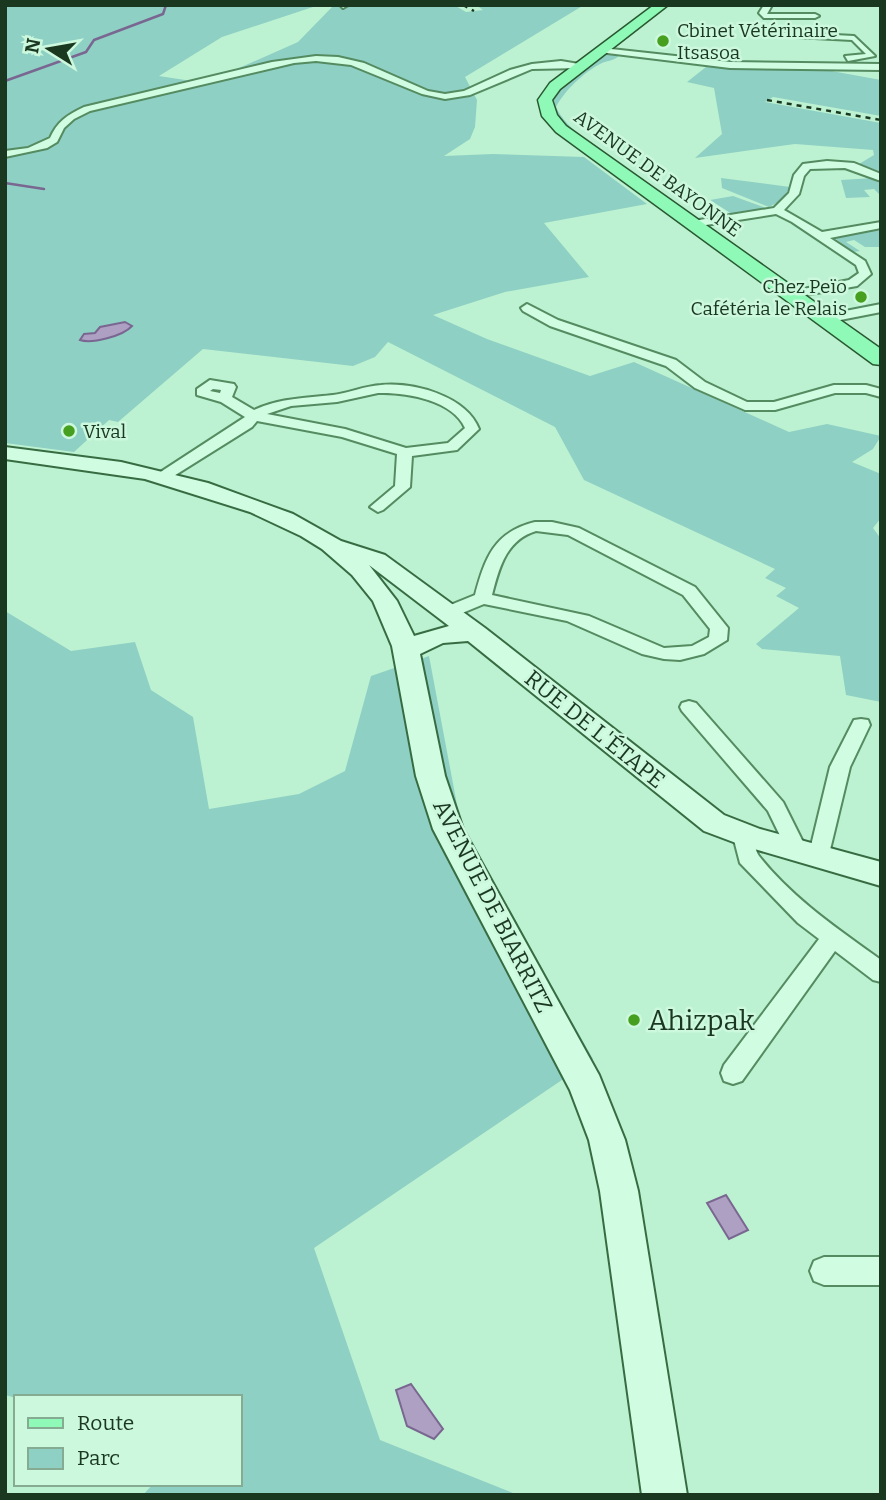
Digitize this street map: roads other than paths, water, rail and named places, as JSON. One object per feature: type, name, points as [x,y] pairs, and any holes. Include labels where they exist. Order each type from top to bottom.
[{"type":"main road","name":"AVENUE DE BAYONNE","points":[[662,5],[581,65],[549,94],[545,100],[550,116],[560,128],[881,359]]},
{"type":"main road","name":"AVENUE DE BIARRITZ","points":[[5,453],[120,467],[164,477],[270,513],[330,544],[376,586],[398,624],[406,650],[427,767],[437,802],[586,1086],[607,1140],[620,1191],[666,1495]]},
{"type":"main road","name":"RUE DE L'ÉTAPE","points":[[330,544],[384,564],[449,612],[714,823],[743,836],[807,851],[881,874]]},
{"type":"main road","points":[[406,650],[441,634],[476,634]]},
{"type":"street","points":[[768,5],[764,16],[815,16]]},
{"type":"street","points":[[755,30],[756,33],[854,38],[871,54],[847,58],[826,66]]},
{"type":"street","points":[[607,46],[628,54],[730,65],[881,67]]},
{"type":"street","points":[[607,46],[628,54]]},
{"type":"street","points":[[5,154],[44,146],[54,140],[61,123],[98,104],[200,85],[277,64],[336,60],[357,64],[400,80],[421,93],[454,96],[472,93],[503,76],[542,63],[581,65]]},
{"type":"street","points":[[164,91],[191,81]]},
{"type":"street","points":[[693,224],[776,211],[794,194],[799,175],[807,166],[850,164],[881,178]]},
{"type":"street","points":[[776,211],[861,263],[865,274],[853,283],[792,295]]},
{"type":"street","points":[[820,236],[881,225]]},
{"type":"street","points":[[527,308],[563,327],[648,353],[671,363],[700,385],[745,406],[775,406],[834,389],[866,389],[881,393]]},
{"type":"street","points":[[825,318],[881,308]]},
{"type":"street","points":[[164,477],[247,424],[253,416],[286,401],[332,399],[380,388],[397,389],[454,406],[469,419],[472,429],[452,447],[405,452],[345,433],[253,416],[225,398]]},
{"type":"street","points":[[378,507],[402,487],[405,452]]},
{"type":"street","points":[[449,612],[483,598],[505,606],[582,620],[659,655],[703,649],[718,640],[719,628],[689,591],[573,531],[558,527],[533,527],[510,537],[501,545],[495,555],[483,598]]},
{"type":"street","points":[[689,707],[776,807],[807,851]]},
{"type":"street","points":[[807,851],[840,767],[861,725]]},
{"type":"street","points":[[743,836],[747,858],[806,917],[881,973]]},
{"type":"street","points":[[733,1073],[834,937]]},
{"type":"street","points":[[824,1271],[881,1271]]},
{"type":"waterway","points":[[5,81],[86,52],[94,40],[163,14],[166,5]]},
{"type":"waterway","points":[[5,183],[44,189]]},
{"type":"railway","points":[[463,5],[474,11]]},
{"type":"railway","points":[[767,100],[881,120]]},
{"type":"place","name":"Cbinet Vétérinaire Itsasoa","points":[[663,41]]},
{"type":"place","name":"Chez Peïo Cafétéria le Relais","points":[[861,297]]},
{"type":"place","name":"Vival","points":[[69,431]]},
{"type":"place","name":"Ahizpak","points":[[634,1020]]}]
